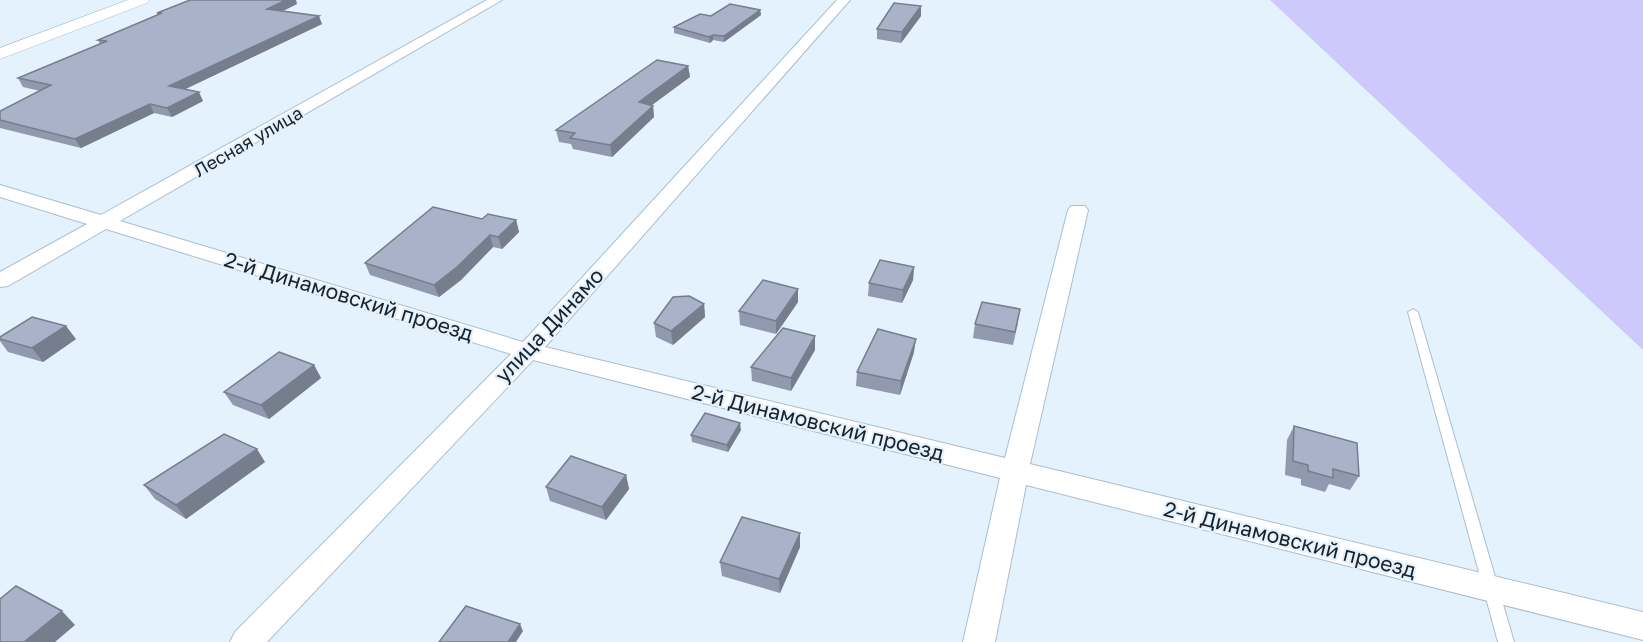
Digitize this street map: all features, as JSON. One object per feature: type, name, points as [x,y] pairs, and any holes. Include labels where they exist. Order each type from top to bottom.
[{"type":"street","points":[[0,54],[142,0]]},
{"type":"street","name":"Лесная улица","points":[[0,281],[496,0]]},
{"type":"street","name":"улица Динамо","points":[[246,642],[528,351],[843,0]]},
{"type":"street","name":"2-й Динамовский проезд","points":[[0,191],[528,351],[1643,626]]},
{"type":"street","points":[[979,642],[1015,471],[1078,210]]},
{"type":"lane","points":[[1413,312],[1506,642]]},
{"type":"shaded area","points":[[1270,0],[1643,0],[1643,350]]},
{"type":"building","points":[[190,0],[286,0],[267,9],[319,16],[169,86],[199,92],[167,108],[150,104],[75,139],[0,120],[0,111],[51,85],[18,78],[107,41],[98,40]]},
{"type":"building","points":[[894,3],[921,6],[902,32],[877,29]]},
{"type":"building","points":[[730,4],[760,10],[724,36],[709,37],[674,27],[700,14],[711,16]]},
{"type":"building","points":[[657,60],[688,66],[639,102],[653,106],[610,145],[570,138],[575,133],[556,130]]},
{"type":"building","points":[[433,207],[482,219],[488,214],[516,220],[498,237],[490,235],[457,267],[434,285],[365,263]]},
{"type":"building","points":[[880,260],[914,267],[903,290],[869,283]]},
{"type":"building","points":[[763,280],[798,289],[776,321],[739,311]]},
{"type":"building","points":[[689,296],[704,304],[671,331],[654,323],[673,297]]},
{"type":"building","points":[[982,302],[1020,309],[1015,332],[975,324]]},
{"type":"building","points":[[32,317],[66,326],[32,348],[0,339],[0,337]]},
{"type":"building","points":[[783,328],[815,336],[791,378],[751,367]]},
{"type":"building","points":[[878,329],[916,339],[901,381],[857,372]]},
{"type":"building","points":[[279,352],[314,365],[261,405],[224,392]]},
{"type":"building","points":[[705,413],[740,423],[727,445],[691,435]]},
{"type":"building","points":[[1294,426],[1357,443],[1359,476],[1333,469],[1333,478],[1308,471],[1308,465],[1293,461]]},
{"type":"building","points":[[224,434],[257,449],[176,505],[144,485]]},
{"type":"building","points":[[571,456],[626,475],[602,507],[546,487]]},
{"type":"building","points":[[742,517],[800,533],[779,579],[720,562]]},
{"type":"building","points":[[16,586],[62,611],[24,642],[0,642],[0,599]]},
{"type":"building","points":[[466,606],[520,624],[508,642],[439,642]]}]
